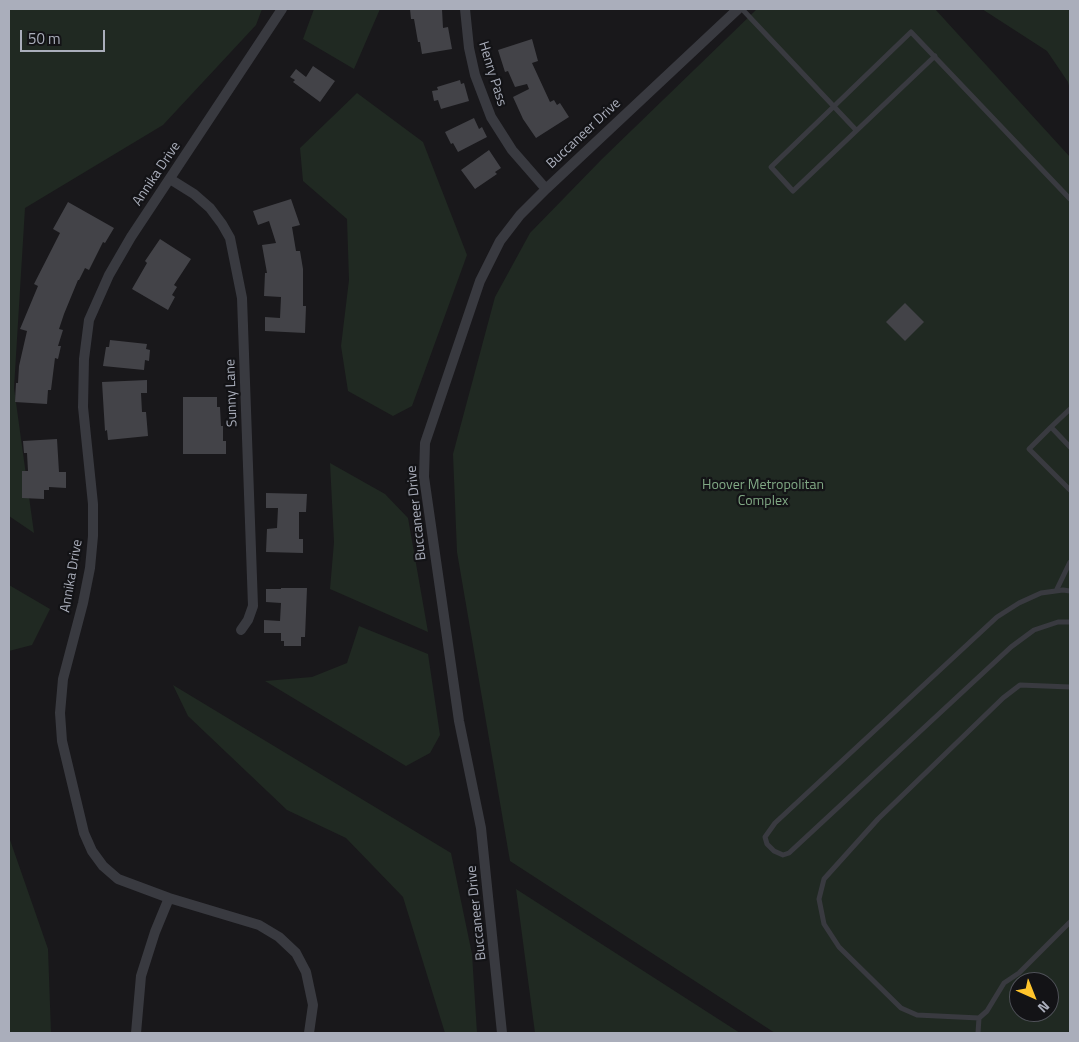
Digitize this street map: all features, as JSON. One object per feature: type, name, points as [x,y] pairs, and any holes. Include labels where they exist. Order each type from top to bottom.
[{"type":"street","name":"Annika Drive","points":[[282,9],[131,237],[109,275],[89,320],[84,359],[83,407],[93,504],[93,536],[90,568],[83,603],[63,679],[60,713],[62,741],[84,833],[92,851],[103,866],[118,880],[169,898],[259,924],[279,937],[296,953],[306,972],[313,1005],[309,1033]]},
{"type":"street","name":"Henry Pass","points":[[465,9],[468,48],[475,75],[491,117],[512,150],[546,189]]},
{"type":"street","name":"Buccaneer Drive","points":[[502,1033],[481,828],[459,721],[424,476],[425,443],[480,280],[500,241],[520,214],[738,9]]},
{"type":"street","name":"Sunny Lane","points":[[170,179],[194,194],[210,208],[222,224],[230,238],[242,298],[253,606],[248,620],[240,630]]},
{"type":"street","points":[[136,1033],[141,976],[152,939],[169,898]]},
{"type":"lane","points":[[742,9],[856,130]]},
{"type":"lane","points":[[934,56],[793,191],[771,167],[911,32],[934,56],[1070,199]]},
{"type":"lane","points":[[1070,410],[1029,449],[1070,490]]},
{"type":"lane","points":[[1051,427],[1070,447]]},
{"type":"lane","points":[[1056,591],[1070,562]]},
{"type":"lane","points":[[1070,590],[1041,593],[1019,602],[998,616],[775,823],[765,837],[767,844],[774,851],[783,855],[789,853],[1011,647],[1034,630],[1058,622],[1070,622]]},
{"type":"lane","points":[[1070,687],[1020,685],[1003,698],[878,819],[824,879],[819,899],[824,924],[839,947],[901,1008],[917,1015],[979,1018],[987,1012],[1004,983],[1020,973],[1070,922]]},
{"type":"lane","points":[[978,1033],[979,1018]]},
{"type":"green space","points":[[9,9],[262,9],[256,25],[163,125],[25,208],[14,388],[34,533],[9,516]]},
{"type":"green space","points":[[314,9],[380,9],[354,69],[303,39]]},
{"type":"green space","name":"Hoover Metropolitan Complex","points":[[757,9],[935,9],[1070,157],[1070,1033],[775,1033],[510,861],[457,552],[453,454],[495,297],[530,233],[602,159]]},
{"type":"green space","points":[[982,9],[1070,9],[1070,90],[1068,82],[1047,51]]},
{"type":"green space","points":[[357,93],[423,142],[467,255],[412,406],[393,416],[348,391],[341,346],[349,280],[347,219],[303,181],[300,148]]},
{"type":"green space","points":[[330,463],[385,494],[408,518],[428,632],[330,589],[334,542]]},
{"type":"green space","points":[[9,585],[50,609],[32,645],[9,651]]},
{"type":"green space","points":[[359,626],[428,654],[440,735],[430,753],[406,766],[265,681],[312,677],[347,663]]},
{"type":"green space","points":[[173,685],[451,853],[472,954],[477,1033],[445,1033],[403,897],[346,838],[287,810],[188,716]]},
{"type":"green space","points":[[9,837],[48,949],[51,1033],[9,1033]]},
{"type":"green space","points":[[516,889],[740,1033],[535,1033]]},
{"type":"building","points":[[410,9],[442,9],[443,28],[448,27],[452,49],[422,54],[414,19],[411,19]]},
{"type":"building","points":[[532,39],[538,61],[532,63],[550,102],[554,100],[557,105],[560,103],[569,117],[536,138],[523,119],[513,97],[529,89],[527,84],[515,87],[508,71],[505,72],[498,50]]},
{"type":"building","points":[[313,66],[335,81],[320,102],[293,82],[295,80],[290,77],[296,69],[306,77]]},
{"type":"building","points":[[460,80],[461,84],[464,83],[469,101],[441,109],[438,100],[434,101],[432,91],[438,90],[437,87]]},
{"type":"building","points":[[474,118],[479,129],[482,127],[487,137],[458,152],[453,143],[451,144],[445,132]]},
{"type":"building","points":[[489,150],[501,168],[495,172],[497,174],[475,189],[461,170]]},
{"type":"building","points":[[291,199],[300,225],[292,227],[296,251],[300,251],[303,269],[303,306],[306,306],[305,333],[265,331],[265,317],[280,318],[281,297],[264,296],[265,273],[267,273],[262,245],[276,243],[269,221],[258,225],[253,211]]},
{"type":"building","points":[[68,202],[114,228],[105,243],[103,242],[89,270],[85,268],[78,280],[64,314],[59,329],[63,330],[58,346],[61,346],[58,359],[55,358],[51,390],[48,390],[47,404],[15,402],[16,383],[18,383],[19,366],[27,331],[20,329],[38,286],[34,284],[60,233],[53,229]]},
{"type":"building","points":[[160,239],[191,259],[174,285],[177,287],[172,295],[175,297],[168,310],[132,289],[147,263],[145,261]]},
{"type":"building","points":[[905,303],[924,322],[905,341],[886,322]]},
{"type":"building","points":[[110,340],[147,344],[146,349],[150,350],[149,361],[145,360],[144,370],[103,366],[106,347],[109,347]]},
{"type":"building","points":[[147,380],[147,393],[141,393],[142,412],[146,412],[148,436],[108,440],[107,430],[105,431],[102,382]]},
{"type":"building","points":[[183,397],[217,397],[217,407],[220,407],[221,426],[223,426],[223,441],[226,441],[226,454],[183,454]]},
{"type":"building","points":[[57,439],[59,472],[66,472],[66,488],[49,487],[49,490],[44,490],[44,499],[22,498],[22,471],[28,471],[27,453],[24,453],[23,441]]},
{"type":"building","points":[[266,493],[307,494],[306,512],[299,512],[299,539],[303,539],[303,553],[266,552],[267,529],[277,528],[278,508],[266,508]]},
{"type":"building","points":[[307,588],[305,637],[301,637],[301,646],[284,646],[284,641],[281,641],[281,633],[264,633],[264,620],[280,621],[281,603],[266,602],[266,589]]}]
